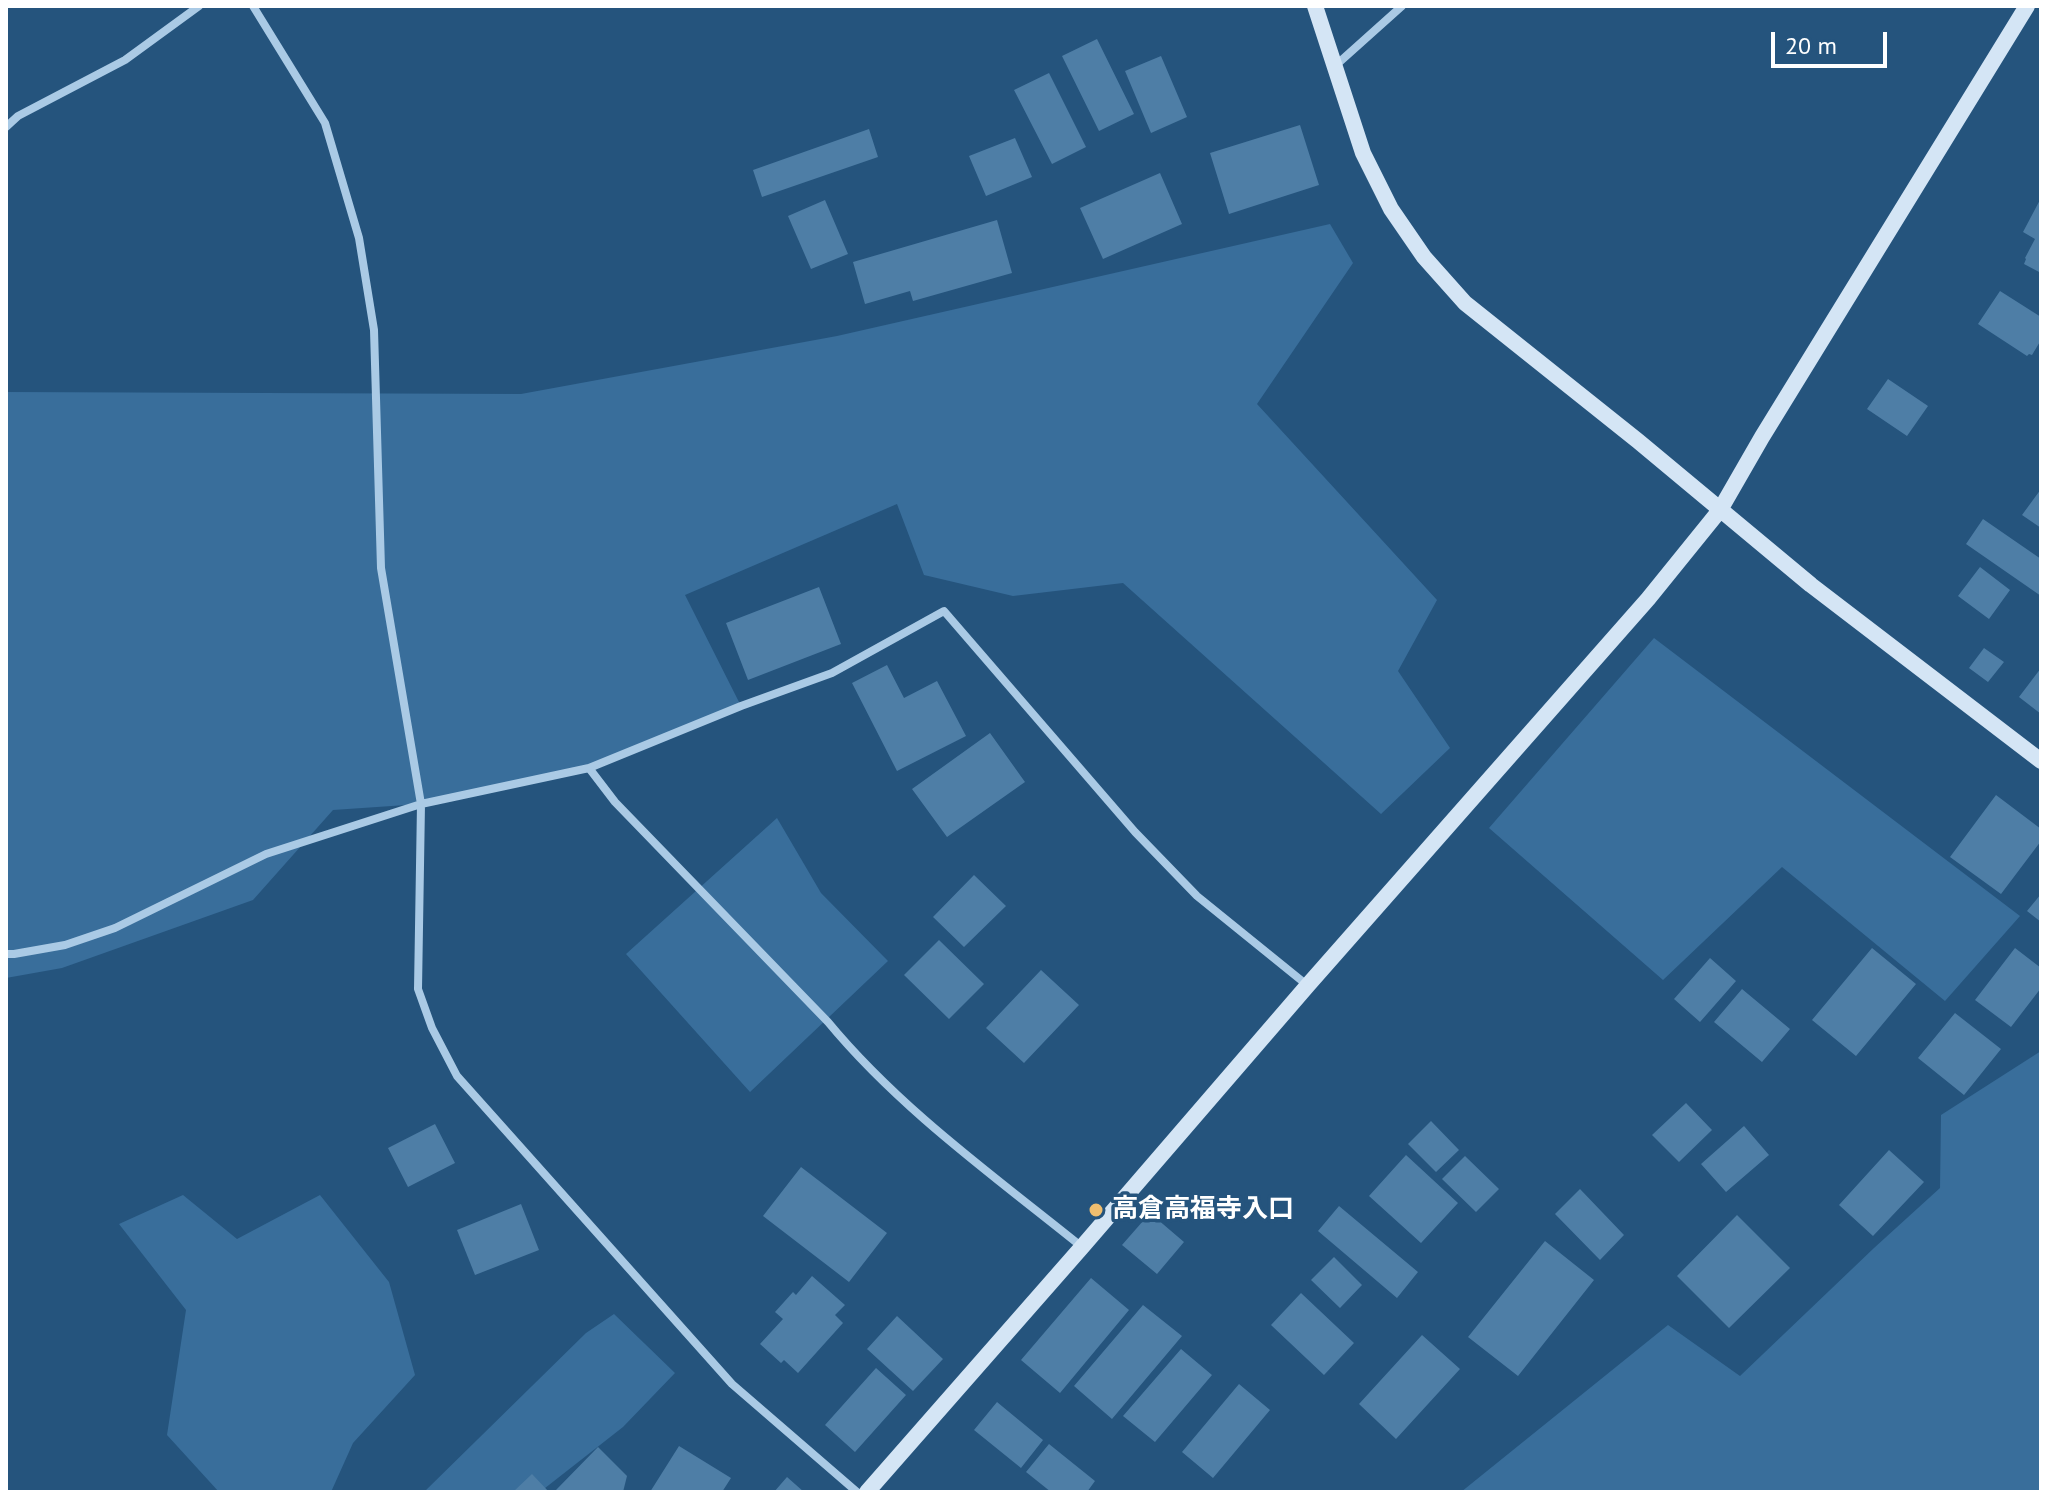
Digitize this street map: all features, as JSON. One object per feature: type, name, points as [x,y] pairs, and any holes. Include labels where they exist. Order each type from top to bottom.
[{"type":"street","points":[[6,127],[18,116],[125,60],[199,6]]},
{"type":"street","points":[[253,6],[325,123],[359,238],[374,330],[381,568],[421,804],[418,989],[432,1028],[457,1076],[732,1384],[857,1492]]},
{"type":"street","points":[[1315,6],[1363,153],[1391,209],[1424,257],[1465,303],[1811,585],[2041,761]]},
{"type":"street","points":[[1335,66],[1402,6]]},
{"type":"street","points":[[867,1492],[1648,599],[1720,510],[2027,6]]},
{"type":"street","points":[[6,954],[65,945],[115,928],[266,854],[421,804],[589,768],[832,673],[944,611],[1135,832],[1197,896],[1308,985]]},
{"type":"street","points":[[589,768],[615,802],[828,1022],[856,1056],[930,1124],[1082,1247]]},
{"type":"shaded area","points":[[1330,224],[1353,263],[1257,404],[1437,600],[1398,671],[1450,748],[1381,814],[1123,583],[1013,596],[924,575],[897,504],[685,595],[741,706],[589,768],[421,804],[333,810],[253,900],[62,968],[6,978],[6,392],[521,394],[837,336]]},
{"type":"shaded area","points":[[1654,638],[2020,916],[1945,1001],[1782,867],[1663,980],[1489,828]]},
{"type":"shaded area","points":[[777,818],[821,893],[888,961],[750,1092],[626,954]]},
{"type":"shaded area","points":[[2041,1051],[2041,1492],[1461,1492],[1668,1325],[1740,1376],[1940,1188],[1941,1115]]},
{"type":"shaded area","points":[[183,1195],[237,1239],[320,1195],[389,1282],[415,1375],[353,1443],[331,1492],[219,1492],[167,1435],[186,1310],[119,1224]]},
{"type":"shaded area","points":[[614,1314],[675,1373],[623,1427],[540,1492],[424,1492],[586,1333]]},
{"type":"building","points":[[1097,39],[1134,114],[1099,131],[1062,56]]},
{"type":"building","points":[[1161,56],[1187,117],[1151,133],[1125,71]]},
{"type":"building","points":[[1049,73],[1086,147],[1052,164],[1014,90]]},
{"type":"building","points":[[1300,125],[1319,185],[1229,214],[1210,153]]},
{"type":"building","points":[[869,129],[878,157],[762,197],[753,170]]},
{"type":"building","points":[[1015,138],[1032,177],[986,196],[969,156]]},
{"type":"building","points":[[1160,173],[1182,224],[1103,259],[1080,208]]},
{"type":"building","points":[[2041,198],[2041,273],[2024,264],[2035,239],[2023,232]]},
{"type":"building","points":[[825,200],[848,254],[811,269],[788,216]]},
{"type":"building","points":[[997,220],[1012,273],[913,301],[910,291],[865,304],[853,262]]},
{"type":"building","points":[[2000,291],[2041,317],[2041,340],[2032,355],[2027,356],[1978,324]]},
{"type":"building","points":[[1888,379],[1928,406],[1907,436],[1867,409]]},
{"type":"building","points":[[2041,489],[2041,528],[2022,515]]},
{"type":"building","points":[[1983,519],[2041,559],[2041,596],[1966,544]]},
{"type":"building","points":[[1980,567],[2010,590],[1989,619],[1958,596]]},
{"type":"building","points":[[819,587],[841,644],[748,680],[726,623]]},
{"type":"building","points":[[1984,648],[2004,662],[1988,682],[1969,668]]},
{"type":"building","points":[[887,665],[904,698],[937,681],[966,736],[897,771],[852,683]]},
{"type":"building","points":[[2041,668],[2041,714],[2019,697]]},
{"type":"building","points":[[990,733],[1025,782],[947,837],[912,789]]},
{"type":"building","points":[[1996,795],[2041,829],[2041,841],[2001,894],[1950,857]]},
{"type":"building","points":[[974,875],[1006,906],[964,947],[933,917]]},
{"type":"building","points":[[2041,894],[2041,922],[2027,911]]},
{"type":"building","points":[[939,940],[984,984],[949,1019],[904,975]]},
{"type":"building","points":[[1872,948],[1916,984],[1856,1056],[1812,1020]]},
{"type":"building","points":[[2015,948],[2041,968],[2041,988],[2011,1027],[1975,1000]]},
{"type":"building","points":[[1710,958],[1736,981],[1700,1022],[1674,999]]},
{"type":"building","points":[[1041,970],[1079,1005],[1024,1063],[986,1028]]},
{"type":"building","points":[[1742,989],[1790,1029],[1762,1062],[1714,1022]]},
{"type":"building","points":[[1955,1013],[2001,1049],[1964,1095],[1918,1058]]},
{"type":"building","points":[[1686,1103],[1712,1130],[1679,1162],[1652,1135]]},
{"type":"building","points":[[1431,1121],[1459,1150],[1436,1172],[1408,1144]]},
{"type":"building","points":[[435,1124],[455,1163],[408,1187],[388,1148]]},
{"type":"building","points":[[1744,1126],[1769,1155],[1726,1192],[1701,1164]]},
{"type":"building","points":[[1889,1150],[1924,1182],[1873,1236],[1839,1205]]},
{"type":"building","points":[[1406,1155],[1458,1203],[1421,1243],[1369,1196]]},
{"type":"building","points":[[1465,1156],[1499,1189],[1476,1212],[1442,1179]]},
{"type":"building","points":[[801,1167],[887,1233],[849,1282],[763,1216]]},
{"type":"building","points":[[1580,1189],[1624,1235],[1600,1260],[1555,1214]]},
{"type":"building","points":[[521,1204],[539,1250],[475,1275],[457,1230]]},
{"type":"building","points":[[1339,1206],[1418,1272],[1397,1298],[1318,1231]]},
{"type":"building","points":[[1150,1213],[1184,1242],[1157,1274],[1122,1245]]},
{"type":"building","points":[[1737,1215],[1790,1268],[1729,1328],[1677,1276]]},
{"type":"building","points":[[1545,1241],[1594,1280],[1518,1376],[1468,1337]]},
{"type":"building","points":[[1334,1257],[1362,1285],[1340,1308],[1311,1280]]},
{"type":"building","points":[[812,1276],[845,1305],[835,1315],[843,1323],[798,1373],[760,1344],[783,1319],[775,1312],[793,1292],[796,1295]]},
{"type":"building","points":[[1091,1278],[1129,1310],[1060,1393],[1021,1360]]},
{"type":"building","points":[[1301,1293],[1354,1343],[1324,1375],[1271,1325]]},
{"type":"building","points":[[1143,1305],[1182,1336],[1112,1419],[1074,1386]]},
{"type":"building","points":[[897,1316],[943,1359],[913,1391],[867,1349]]},
{"type":"building","points":[[1422,1335],[1460,1369],[1396,1439],[1359,1404]]},
{"type":"building","points":[[1181,1349],[1212,1375],[1155,1442],[1123,1416]]},
{"type":"building","points":[[876,1368],[906,1395],[855,1452],[825,1425]]},
{"type":"building","points":[[1239,1384],[1270,1410],[1213,1478],[1182,1452]]},
{"type":"building","points":[[997,1402],[1043,1440],[1021,1468],[974,1430]]},
{"type":"building","points":[[1049,1444],[1095,1481],[1087,1492],[1051,1492],[1026,1472]]},
{"type":"building","points":[[679,1446],[731,1478],[722,1492],[650,1492]]},
{"type":"building","points":[[598,1447],[627,1476],[623,1492],[558,1492],[556,1490]]},
{"type":"building","points":[[532,1474],[549,1492],[513,1492]]},
{"type":"building","points":[[787,1477],[804,1492],[774,1492]]},
{"type":"place","name":"高倉高福寺入口","points":[[1096,1210]]}]
